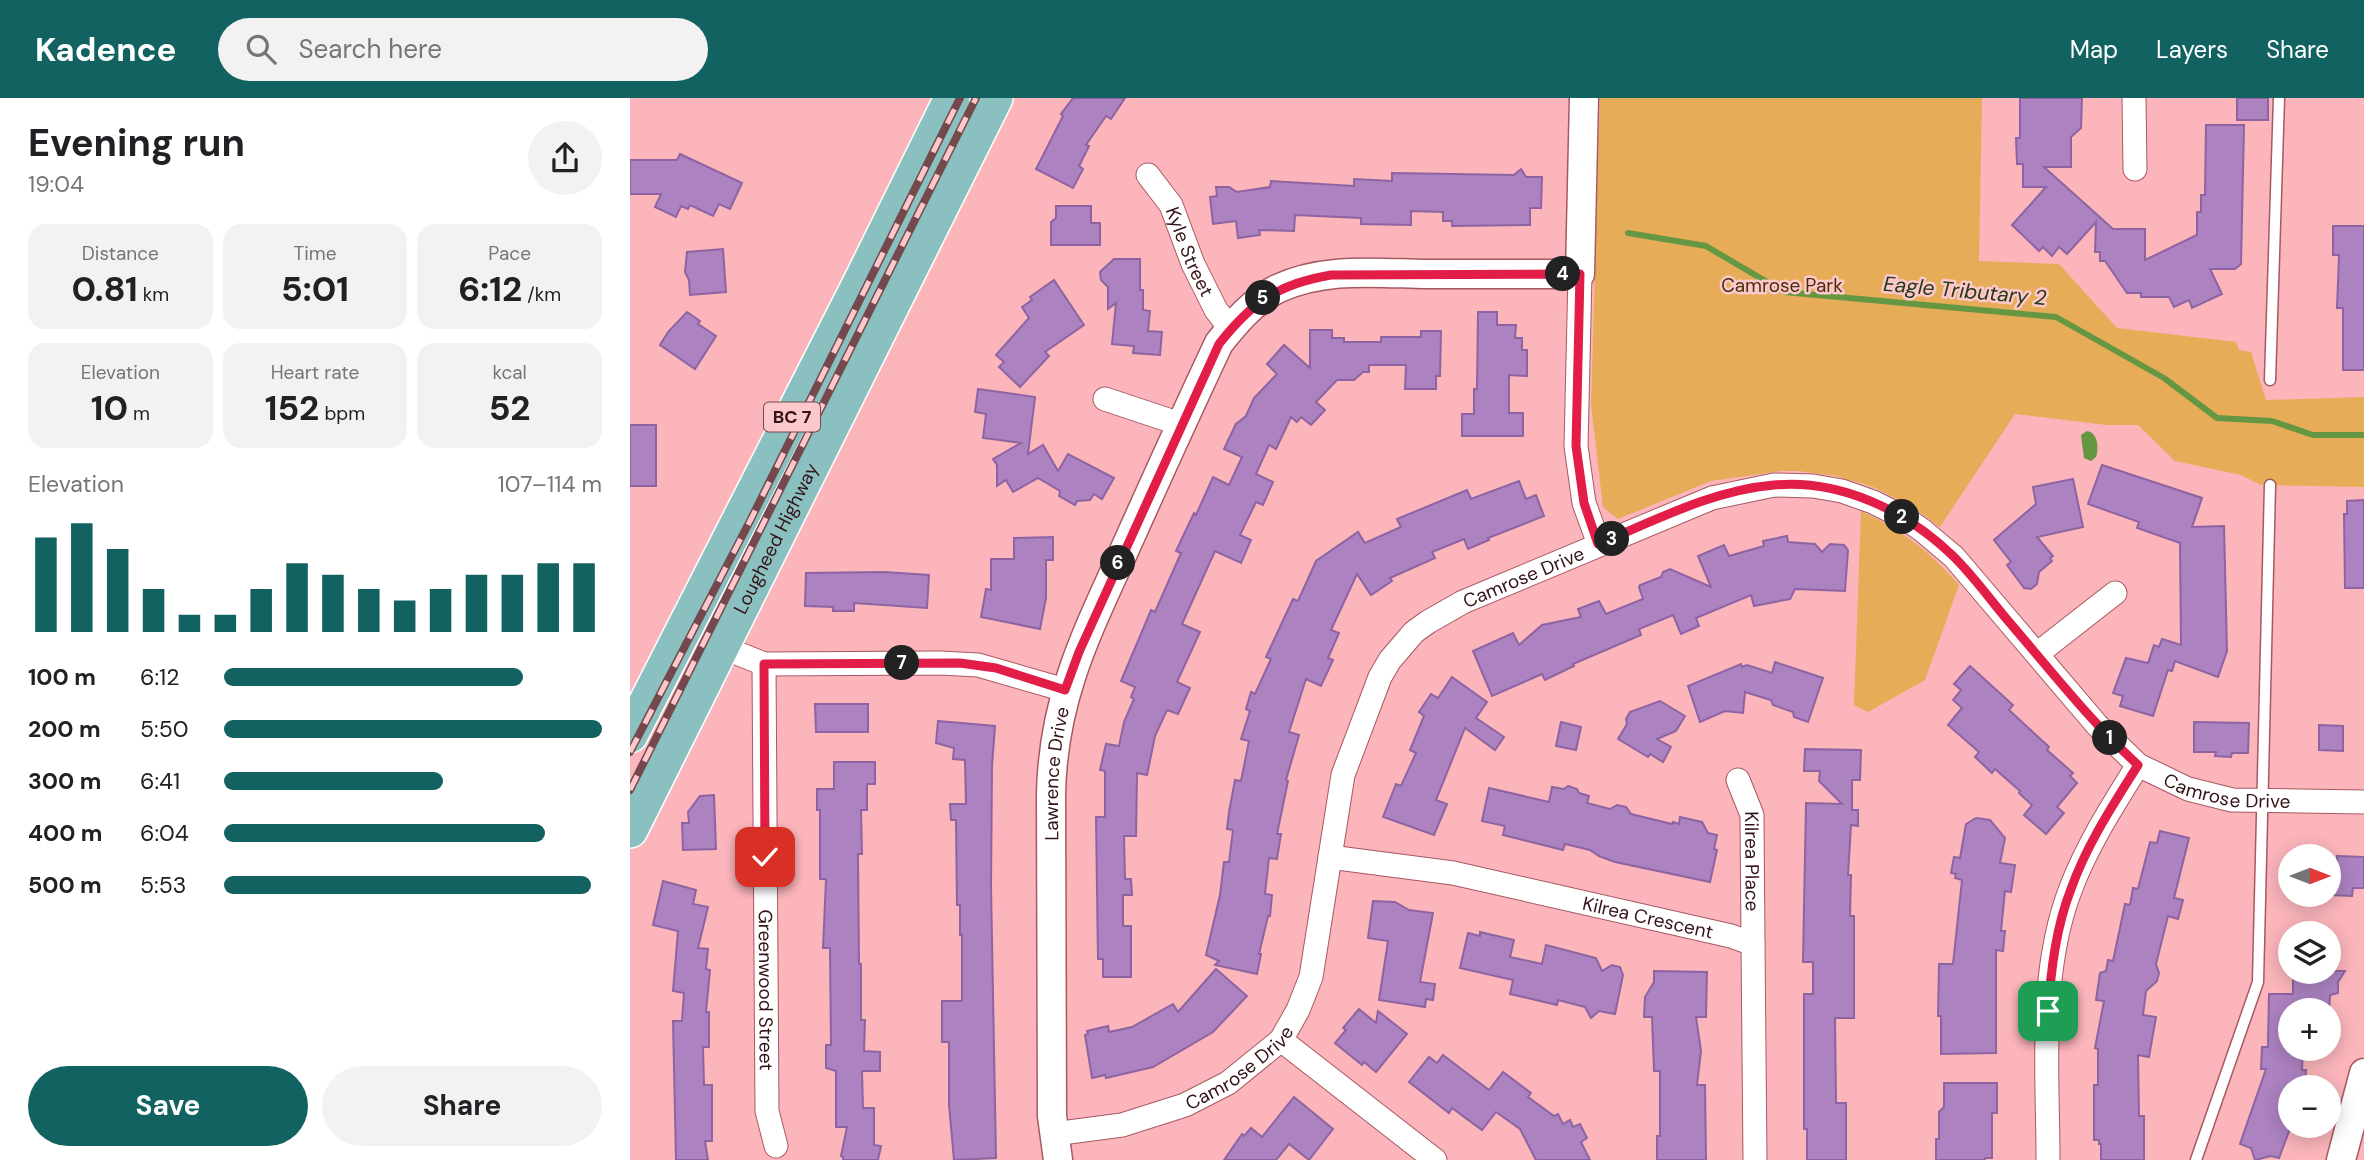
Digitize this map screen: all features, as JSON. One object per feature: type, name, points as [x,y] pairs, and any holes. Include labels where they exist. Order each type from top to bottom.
[{"type":"main road","name":"Lougheed Highway","points":[[630,735],[952,98]]},
{"type":"main road","name":"Lougheed Highway","points":[[630,830],[995,98]]},
{"type":"street","points":[[1584,98],[1576,446],[1584,503],[1598,544]]},
{"type":"street","points":[[2134,98],[2135,169]]},
{"type":"street","name":"Kyle Street","points":[[1149,175],[1171,205],[1193,264],[1216,310],[1231,329]]},
{"type":"street","name":"Lawrence Drive","points":[[1056,1147],[1051,794],[1054,745],[1065,690],[1079,652],[1180,424],[1219,344],[1260,301],[1275,291],[1291,284],[1331,275],[1580,274]]},
{"type":"street","points":[[1105,399],[1180,424]]},
{"type":"street","name":"Camrose Drive","points":[[1056,1147],[1185,1105],[1228,1083],[1281,1040],[1298,1010],[1311,977],[1338,799],[1348,758],[1380,677],[1402,645],[1428,622],[1463,602],[1713,498],[1758,487],[1792,484],[1842,491],[1872,502],[1903,517],[1944,548],[2097,725],[2138,765],[2171,782],[2232,800],[2364,802]]},
{"type":"street","points":[[2037,654],[2115,593]]},
{"type":"street","points":[[722,647],[764,664],[960,663],[996,668],[1065,690]]},
{"type":"street","name":"Greenwood Street","points":[[764,664],[767,1111],[776,1146]]},
{"type":"street","points":[[2048,1160],[2048,1011],[2050,980],[2060,926],[2071,888],[2100,826],[2138,765]]},
{"type":"street","name":"Kilrea Place","points":[[1738,780],[1752,816],[1753,944]]},
{"type":"street","name":"Kilrea Crescent","points":[[1330,856],[1453,873],[1497,882],[1731,936],[1753,944]]},
{"type":"street","points":[[1753,944],[1755,1160]]},
{"type":"street","points":[[1281,1040],[1435,1160]]},
{"type":"street","points":[[2341,1160],[2364,1073]]},
{"type":"lane","points":[[2270,380],[2279,98]]},
{"type":"lane","points":[[2196,1160],[2258,982],[2270,485]]},
{"type":"green space","name":"Camrose Park","points":[[1600,98],[1982,98],[1979,261],[2059,264],[2117,328],[2236,342],[2239,350],[2251,352],[2266,400],[2364,397],[2364,487],[2261,485],[2241,475],[2175,461],[2138,425],[2107,425],[2015,414],[1940,527],[1911,506],[1873,487],[1836,476],[1798,471],[1711,481],[1618,519],[1603,507],[1591,404]]},
{"type":"green space","points":[[1861,511],[1914,542],[1959,585],[1925,680],[1868,712],[1854,705]]},
{"type":"shaded area","points":[[2087,431],[2091,432],[2097,445],[2096,457],[2091,461],[2084,458],[2081,435]]},
{"type":"building","points":[[1073,98],[1125,98],[1111,119],[1106,116],[1086,145],[1089,146],[1079,166],[1083,169],[1073,188],[1036,169],[1063,116],[1061,114]]},
{"type":"building","points":[[2020,98],[2082,98],[2081,128],[2071,137],[2071,167],[2044,167],[2113,229],[2145,229],[2145,260],[2197,235],[2197,212],[2201,212],[2201,195],[2205,195],[2206,125],[2244,125],[2241,264],[2235,269],[2210,269],[2222,294],[2192,308],[2189,300],[2174,307],[2169,297],[2141,297],[2141,293],[2127,293],[2105,261],[2100,261],[2100,252],[2095,252],[2096,222],[2067,254],[2059,247],[2052,256],[2043,247],[2039,251],[2012,225],[2046,187],[2023,187],[2023,164],[2017,164],[2016,138],[2020,138]]},
{"type":"building","points":[[2237,98],[2268,98],[2268,120],[2237,120]]},
{"type":"building","points":[[680,154],[742,183],[730,209],[719,204],[713,216],[690,205],[688,209],[681,206],[676,217],[655,207],[661,194],[630,194],[630,160],[677,160]]},
{"type":"building","points":[[1521,169],[1526,177],[1542,177],[1541,208],[1530,208],[1530,225],[1452,226],[1452,221],[1443,221],[1443,212],[1411,211],[1411,225],[1361,224],[1361,218],[1295,215],[1294,231],[1259,230],[1260,235],[1238,238],[1236,221],[1213,224],[1210,197],[1217,196],[1216,187],[1229,187],[1237,192],[1270,187],[1271,181],[1354,186],[1354,179],[1392,181],[1392,173],[1514,175]]},
{"type":"building","points":[[1056,206],[1091,206],[1091,223],[1100,223],[1100,245],[1051,245],[1051,222],[1056,218]]},
{"type":"building","points":[[2333,226],[2364,226],[2364,370],[2343,370],[2343,308],[2337,308],[2339,255],[2333,255]]},
{"type":"building","points":[[723,249],[726,292],[690,295],[689,280],[685,272],[687,252]]},
{"type":"building","points":[[1114,259],[1140,259],[1143,310],[1150,311],[1148,331],[1162,332],[1160,355],[1133,353],[1134,346],[1112,344],[1116,303],[1108,309],[1108,287],[1101,280],[1100,272]]},
{"type":"building","points":[[1054,280],[1084,325],[1045,352],[1049,356],[1020,387],[999,367],[1004,362],[996,355],[1029,318],[1022,307],[1032,300],[1030,297]]},
{"type":"building","points":[[687,312],[700,321],[698,324],[716,336],[695,369],[660,345]]},
{"type":"building","points":[[1478,312],[1497,312],[1497,325],[1516,325],[1515,338],[1522,338],[1522,350],[1527,350],[1527,376],[1509,375],[1509,413],[1523,413],[1523,436],[1462,436],[1462,414],[1474,414]]},
{"type":"building","points":[[1310,330],[1332,330],[1332,338],[1344,338],[1344,342],[1381,342],[1381,337],[1421,337],[1421,331],[1441,331],[1440,376],[1436,376],[1436,389],[1405,389],[1406,365],[1369,365],[1369,372],[1363,372],[1354,380],[1337,380],[1316,402],[1325,410],[1311,425],[1301,417],[1297,422],[1291,417],[1276,449],[1269,445],[1256,474],[1273,482],[1263,505],[1256,502],[1240,535],[1251,540],[1241,563],[1215,551],[1182,624],[1200,632],[1177,682],[1190,688],[1178,714],[1167,710],[1155,736],[1147,775],[1137,773],[1136,836],[1124,836],[1125,879],[1131,879],[1132,895],[1123,895],[1123,926],[1131,926],[1131,977],[1103,977],[1103,959],[1098,959],[1096,817],[1105,817],[1105,771],[1100,770],[1106,744],[1119,746],[1124,722],[1134,699],[1131,697],[1135,687],[1121,681],[1151,610],[1155,612],[1181,553],[1176,551],[1213,477],[1229,485],[1242,457],[1224,449],[1236,424],[1246,416],[1254,398],[1277,374],[1267,364],[1284,345],[1310,368]]},
{"type":"building","points":[[978,389],[1035,397],[1028,454],[1043,445],[1058,471],[1068,454],[1114,478],[1102,499],[1094,494],[1090,500],[1077,501],[1075,505],[1059,496],[1060,491],[1038,478],[1013,492],[1006,480],[997,486],[997,465],[993,459],[1021,443],[983,438],[986,414],[975,412]]},
{"type":"building","points":[[630,425],[656,425],[656,486],[630,486]]},
{"type":"building","points":[[2102,465],[2202,498],[2192,527],[2224,526],[2227,651],[2218,677],[2175,661],[2172,671],[2168,670],[2153,716],[2120,706],[2123,696],[2113,693],[2126,658],[2148,663],[2154,645],[2159,647],[2162,639],[2181,645],[2180,543],[2137,528],[2139,522],[2088,504]]},
{"type":"building","points":[[2073,479],[2083,527],[2037,537],[2053,556],[2050,558],[2052,561],[2039,572],[2037,584],[2031,589],[2024,588],[2007,565],[2011,562],[1994,540],[2036,504],[2033,487]]},
{"type":"building","points":[[1519,481],[1526,499],[1536,495],[1544,516],[1488,538],[1489,540],[1468,549],[1464,539],[1432,552],[1435,558],[1390,578],[1392,581],[1371,595],[1357,574],[1331,630],[1339,633],[1328,658],[1333,660],[1321,686],[1306,679],[1289,732],[1299,735],[1286,780],[1288,781],[1277,834],[1281,834],[1277,859],[1269,858],[1265,894],[1272,895],[1270,916],[1259,954],[1257,974],[1215,965],[1219,961],[1206,955],[1220,895],[1224,862],[1229,862],[1233,830],[1227,829],[1235,780],[1241,781],[1249,741],[1241,739],[1250,711],[1246,709],[1251,692],[1255,694],[1271,659],[1266,657],[1293,599],[1298,601],[1316,561],[1358,532],[1365,543],[1401,527],[1397,519],[1467,490],[1471,499]]},
{"type":"building","points":[[2364,500],[2364,588],[2345,588],[2344,514],[2347,514],[2347,501]]},
{"type":"building","points":[[1787,536],[1788,542],[1815,544],[1822,552],[1830,544],[1844,545],[1848,550],[1845,591],[1795,589],[1790,599],[1754,606],[1751,595],[1696,618],[1699,626],[1681,634],[1673,615],[1639,629],[1641,635],[1573,664],[1574,666],[1545,680],[1542,674],[1492,696],[1473,651],[1513,633],[1519,645],[1542,625],[1581,617],[1578,609],[1599,601],[1606,614],[1643,599],[1640,585],[1661,577],[1663,572],[1670,569],[1711,587],[1698,556],[1724,545],[1729,556],[1764,546],[1763,541]]},
{"type":"building","points":[[1053,537],[1053,560],[1046,560],[1046,598],[1040,629],[981,617],[986,589],[991,590],[991,559],[1014,559],[1014,538]]},
{"type":"building","points":[[884,572],[929,575],[927,608],[854,603],[854,611],[833,611],[833,607],[805,606],[806,573]]},
{"type":"building","points":[[1775,662],[1823,678],[1808,722],[1794,717],[1793,712],[1773,705],[1771,700],[1745,692],[1743,713],[1725,711],[1700,722],[1688,686],[1741,664],[1742,667],[1747,665],[1772,673]]},
{"type":"building","points":[[1970,666],[2013,705],[2009,710],[2073,773],[2070,776],[2077,783],[2057,807],[2064,813],[2046,834],[2024,815],[2032,805],[2020,791],[1995,769],[1992,773],[1975,757],[1979,752],[1948,725],[1962,708],[1953,700],[1961,690],[1954,684]]},
{"type":"building","points":[[1452,677],[1487,702],[1476,718],[1504,737],[1495,750],[1465,728],[1436,800],[1447,804],[1434,835],[1383,817],[1396,784],[1401,786],[1416,753],[1410,750],[1424,716],[1419,712],[1431,694],[1438,698]]},
{"type":"building","points":[[1660,701],[1685,716],[1676,731],[1657,739],[1671,747],[1663,762],[1650,754],[1648,757],[1618,739],[1627,724],[1626,719],[1630,712]]},
{"type":"building","points":[[815,704],[868,704],[868,732],[816,732]]},
{"type":"building","points":[[938,721],[995,726],[991,886],[996,1158],[954,1160],[949,1105],[949,1042],[942,1042],[942,1001],[962,1001],[962,935],[960,905],[957,905],[956,820],[951,820],[950,804],[966,804],[965,760],[953,759],[954,748],[936,743]]},
{"type":"building","points":[[1561,722],[1581,727],[1576,750],[1556,746]]},
{"type":"building","points":[[2194,722],[2249,723],[2248,753],[2232,753],[2231,757],[2215,756],[2216,752],[2194,752]]},
{"type":"building","points":[[2319,725],[2343,726],[2343,751],[2319,750]]},
{"type":"building","points":[[1805,749],[1861,750],[1860,780],[1852,780],[1852,810],[1858,810],[1858,826],[1851,825],[1848,875],[1851,875],[1850,916],[1854,916],[1854,1018],[1835,1018],[1836,1103],[1846,1103],[1846,1160],[1807,1160],[1807,1129],[1804,1129],[1804,994],[1813,994],[1813,962],[1803,962],[1806,803],[1842,804],[1819,781],[1820,771],[1804,771]]},
{"type":"building","points":[[834,762],[875,762],[875,784],[867,784],[867,810],[861,810],[862,854],[858,854],[859,964],[861,1020],[865,1020],[864,1051],[880,1052],[880,1071],[862,1071],[863,1108],[874,1108],[874,1145],[881,1146],[878,1160],[843,1160],[841,1156],[847,1127],[836,1127],[836,1071],[826,1068],[826,1045],[831,1045],[830,948],[823,948],[826,879],[820,879],[820,810],[817,810],[817,789],[834,789]]},
{"type":"building","points":[[1568,786],[1589,796],[1587,803],[1610,809],[1617,805],[1626,807],[1631,814],[1672,824],[1679,824],[1680,817],[1702,822],[1708,833],[1717,835],[1714,849],[1717,850],[1710,882],[1615,862],[1590,850],[1565,844],[1563,850],[1503,835],[1505,826],[1482,821],[1489,788],[1549,802],[1552,787],[1564,789]]},
{"type":"building","points":[[714,795],[716,849],[683,850],[682,823],[689,823],[688,812],[700,796]]},
{"type":"building","points":[[1976,818],[1990,820],[2005,838],[2000,863],[2015,865],[2011,892],[2005,891],[2001,931],[2005,931],[2003,951],[1996,950],[1996,1053],[1941,1054],[1941,1016],[1938,1016],[1939,964],[1953,964],[1962,880],[1951,873],[1954,857],[1960,858],[1966,824]]},
{"type":"building","points":[[2160,831],[2189,838],[2174,898],[2183,900],[2178,919],[2168,916],[2156,964],[2159,973],[2157,981],[2146,991],[2143,1015],[2156,1017],[2149,1057],[2138,1055],[2139,1116],[2144,1116],[2144,1160],[2101,1160],[2101,1144],[2099,1140],[2094,1140],[2094,1085],[2098,1085],[2098,1049],[2095,1048],[2104,1001],[2096,1000],[2100,973],[2106,971],[2108,960],[2113,961],[2125,904],[2130,905],[2133,888],[2138,889],[2150,842],[2157,843]]},
{"type":"building","points":[[2342,856],[2364,857],[2364,888],[2353,888],[2352,896],[2342,896]]},
{"type":"building","points":[[663,881],[696,890],[693,904],[708,907],[698,948],[708,949],[706,969],[710,970],[706,1012],[709,1012],[709,1047],[703,1047],[704,1085],[712,1085],[712,1141],[705,1141],[708,1160],[676,1160],[673,1021],[682,1021],[684,993],[673,991],[678,931],[653,925]]},
{"type":"building","points":[[1373,901],[1395,902],[1409,910],[1433,913],[1420,982],[1435,984],[1433,1000],[1426,999],[1425,1007],[1379,1000],[1388,941],[1368,938]]},
{"type":"building","points":[[1480,932],[1514,940],[1510,957],[1542,964],[1546,945],[1596,958],[1602,971],[1612,965],[1620,967],[1623,975],[1615,1014],[1599,1011],[1591,1018],[1585,1007],[1558,1000],[1557,1005],[1510,994],[1513,980],[1460,968],[1468,933],[1480,936]]},
{"type":"building","points":[[1216,969],[1247,996],[1213,1032],[1153,1067],[1106,1078],[1105,1075],[1092,1078],[1085,1035],[1088,1034],[1087,1031],[1108,1026],[1109,1032],[1132,1027],[1173,1004],[1178,1012]]},
{"type":"building","points":[[1654,971],[1707,972],[1706,1017],[1696,1017],[1701,1051],[1697,1085],[1705,1085],[1706,1160],[1657,1160],[1657,1136],[1660,1136],[1660,1071],[1654,1071],[1652,1017],[1644,1017],[1645,997],[1654,982]]},
{"type":"building","points":[[2293,984],[2338,984],[2338,993],[2330,995],[2330,998],[2278,998],[2278,1061],[2302,1061],[2302,1070],[2306,1070],[2306,1075],[2278,1075],[2278,1138],[2286,1138],[2279,1158],[2271,1156],[2255,1160],[2251,1148],[2240,1144],[2266,1069],[2261,1069],[2262,1047],[2268,1047],[2269,994],[2293,994]]},
{"type":"building","points":[[1359,1009],[1376,1023],[1378,1011],[1407,1034],[1376,1072],[1364,1062],[1362,1065],[1335,1043],[1346,1030],[1343,1028]]},
{"type":"building","points":[[1443,1055],[1489,1090],[1503,1072],[1531,1093],[1528,1097],[1554,1116],[1558,1114],[1563,1124],[1570,1120],[1573,1127],[1580,1124],[1587,1138],[1581,1142],[1590,1160],[1536,1160],[1520,1129],[1496,1112],[1482,1130],[1452,1108],[1449,1113],[1409,1082],[1429,1057],[1437,1063]]},
{"type":"building","points":[[1944,1083],[1997,1083],[1997,1113],[1992,1113],[1992,1158],[1936,1160],[1939,1112],[1944,1107]]},
{"type":"building","points":[[1294,1097],[1333,1129],[1309,1160],[1289,1144],[1276,1160],[1224,1160],[1242,1134],[1244,1136],[1251,1128],[1262,1137]]},
{"type":"waterway","name":"Eagle Tributary 2","points":[[1628,233],[1706,246],[1784,292],[2056,317],[2164,378],[2217,418],[2272,421],[2313,435],[2364,435]]},
{"type":"railway","points":[[630,752],[751,519],[960,98]]},
{"type":"railway","points":[[630,790],[976,98]]},
{"type":"route","points":[[765,857],[764,664],[960,663],[996,668],[1065,690],[1079,652],[1180,424],[1219,344],[1243,315],[1260,301],[1291,284],[1311,278],[1351,273],[1580,274],[1576,446],[1584,503],[1598,544],[1713,498],[1758,487],[1792,484],[1813,486],[1860,497],[1903,517],[1954,557],[2097,725],[2138,765],[2100,826],[2071,888],[2056,945],[2048,1011]]}]
